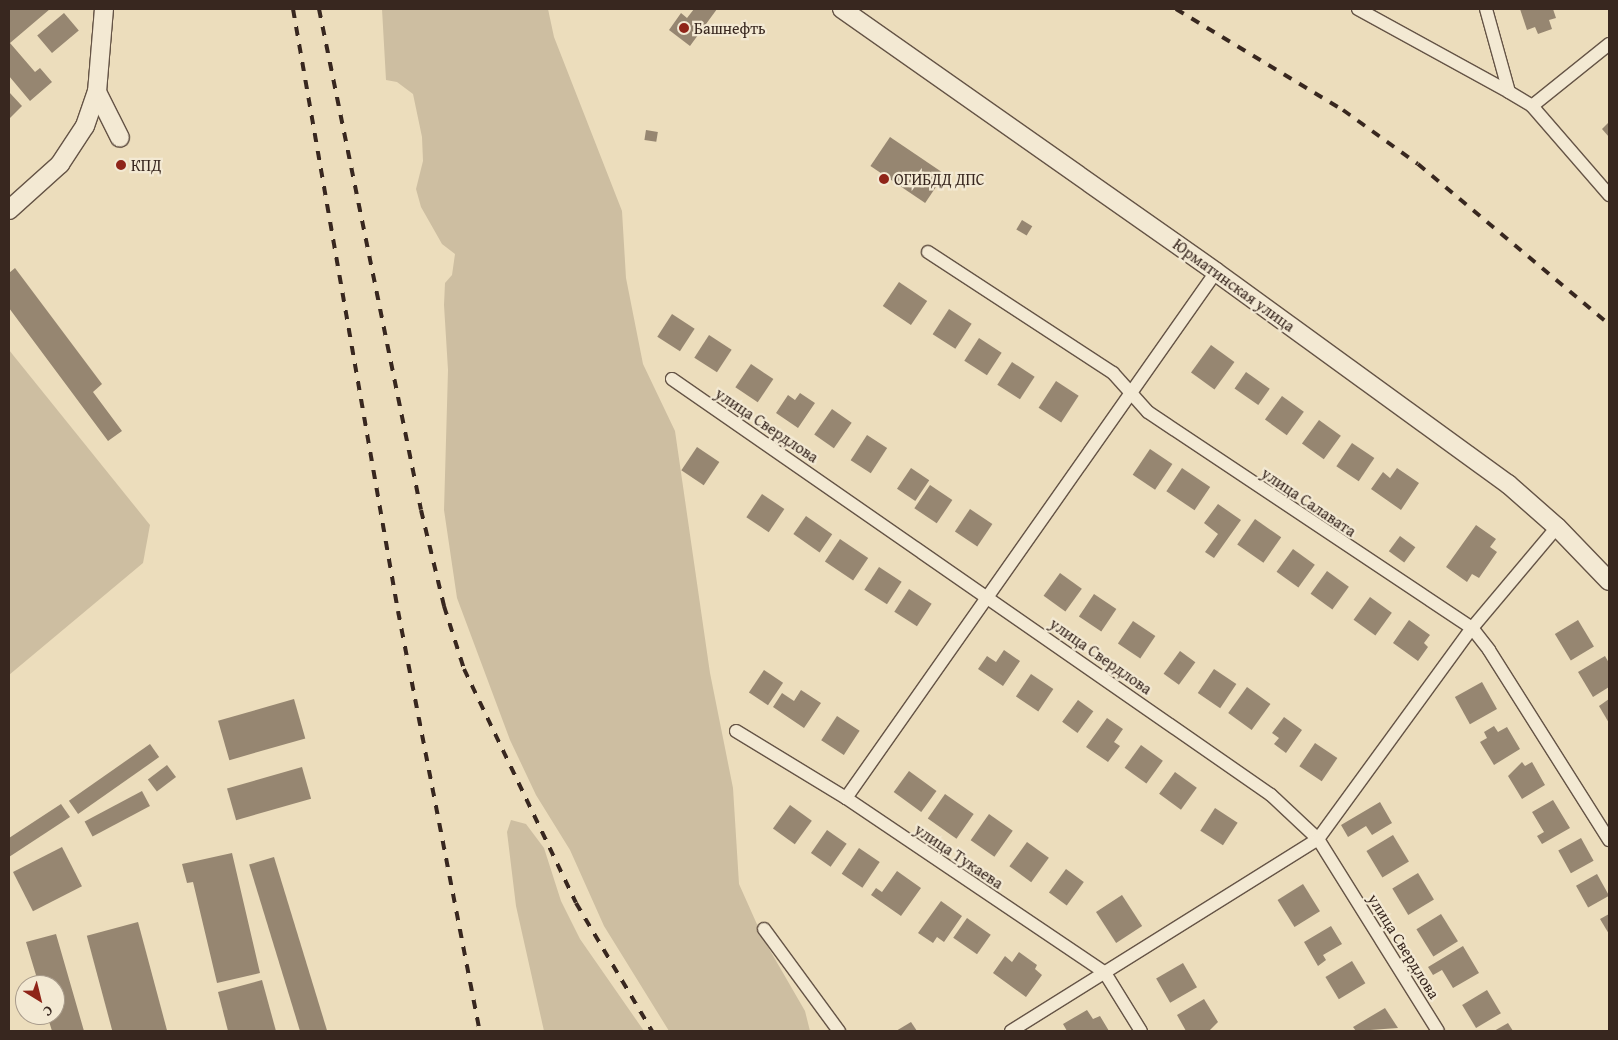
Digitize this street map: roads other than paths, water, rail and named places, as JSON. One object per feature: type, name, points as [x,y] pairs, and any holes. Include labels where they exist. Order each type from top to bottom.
[{"type":"main road","points":[[9,210],[73,148],[97,92],[104,9]]},
{"type":"main road","name":"Юрматинская улица","points":[[842,9],[1216,272],[1508,484],[1557,527],[1609,582]]},
{"type":"main road","points":[[97,92],[120,138]]},
{"type":"street","points":[[1358,9],[1532,106],[1609,195]]},
{"type":"street","points":[[1486,9],[1509,92]]},
{"type":"street","points":[[1532,106],[1609,44]]},
{"type":"street","name":"улица Салавата","points":[[928,252],[1113,373],[1148,412],[1472,628],[1490,650],[1609,840]]},
{"type":"street","points":[[846,798],[1216,272]]},
{"type":"street","name":"улица Свердлова","points":[[672,380],[988,596],[1270,795],[1318,839],[1438,1031]]},
{"type":"street","points":[[1011,1031],[1318,839],[1472,628],[1557,527]]},
{"type":"street","name":"улица Тукаева","points":[[736,731],[846,798],[1105,973],[1141,1031]]},
{"type":"street","points":[[764,929],[839,1031]]},
{"type":"railway","points":[[293,9],[398,611],[480,1031]]},
{"type":"railway","points":[[319,9],[421,510],[444,606],[464,669],[576,903],[652,1031]]},
{"type":"railway","points":[[1176,9],[1343,110],[1418,164],[1609,324]]},
{"type":"place","name":"Башнефть","points":[[684,28]]},
{"type":"place","name":"КПД","points":[[121,165]]},
{"type":"place","name":"ОГИБДД ДПС","points":[[884,179]]}]
